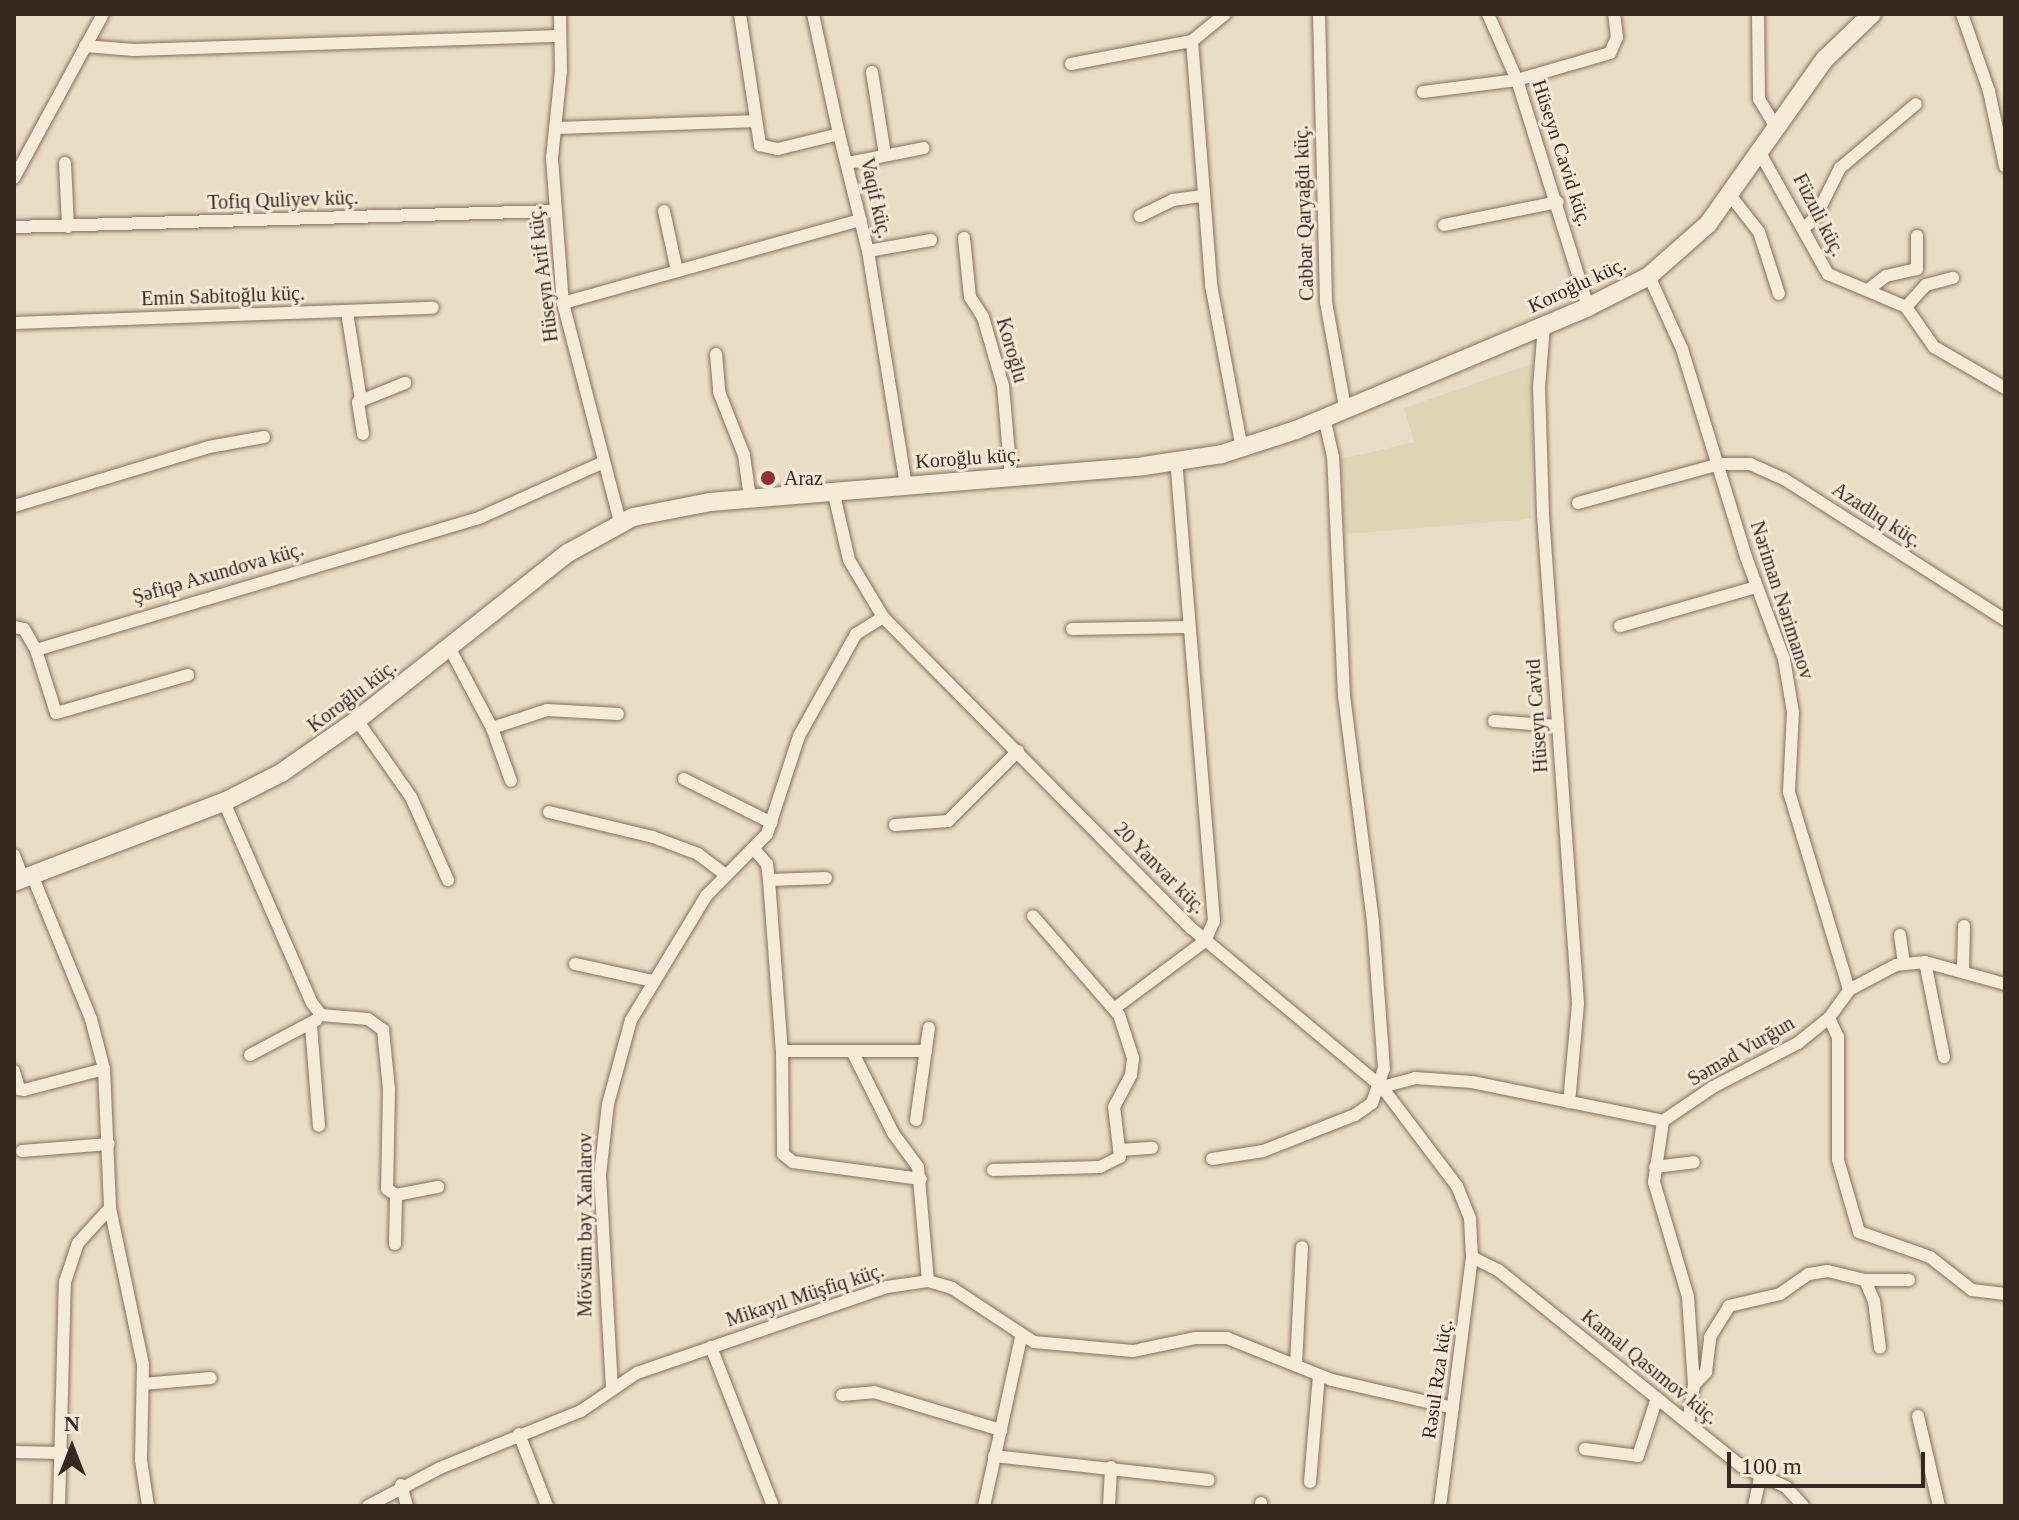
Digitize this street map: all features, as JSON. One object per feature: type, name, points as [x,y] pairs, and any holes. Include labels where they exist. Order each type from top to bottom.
[{"type":"street","points":[[14,178],[103,14]]},
{"type":"street","name":"Hüseyn Arif küç.","points":[[560,14],[554,211],[563,303],[602,463],[620,522]]},
{"type":"street","points":[[740,14],[753,121],[766,150],[839,134]]},
{"type":"street","name":"Vaqif küç.","points":[[813,14],[868,251],[906,485]]},
{"type":"street","points":[[1071,64],[1192,41],[1225,14]]},
{"type":"street","name":"Cabbar Qaryağdı küç.","points":[[1319,14],[1326,302],[1345,408]]},
{"type":"street","name":"Hüseyn Cavid küç.","points":[[1488,14],[1517,80],[1558,202],[1588,307]]},
{"type":"street","points":[[1423,92],[1517,80],[1610,53],[1617,37],[1614,14]]},
{"type":"street","points":[[1758,14],[1759,99],[1777,129]]},
{"type":"street","name":"Koroğlu küç.","points":[[23,879],[224,802],[281,773],[450,649],[568,553],[620,522],[668,509],[750,498],[1176,462],[1242,449],[1588,307],[1649,276],[1677,255],[1730,195],[1825,59],[1872,14]]},
{"type":"street","points":[[1962,14],[1989,91],[2005,166]]},
{"type":"street","points":[[85,46],[134,50],[560,36]]},
{"type":"street","points":[[1192,41],[1201,196],[1224,365],[1242,449]]},
{"type":"street","points":[[872,72],[885,155]]},
{"type":"street","points":[[1803,229],[1815,218],[1840,168],[1916,104]]},
{"type":"street","points":[[555,128],[753,121]]},
{"type":"street","points":[[848,163],[924,148]]},
{"type":"street","name":"Füzuli küç.","points":[[1760,153],[1828,274],[1906,307]]},
{"type":"street","points":[[65,163],[68,227]]},
{"type":"street","points":[[1730,195],[1759,232],[1779,294]]},
{"type":"street","points":[[1140,216],[1173,200],[1201,196]]},
{"type":"street","points":[[1444,225],[1558,202]]},
{"type":"street","name":"Tofiq Quliyev küç.","points":[[14,227],[554,211]]},
{"type":"street","points":[[664,211],[677,271]]},
{"type":"street","points":[[563,303],[861,220]]},
{"type":"street","points":[[1868,290],[1886,276],[1917,269],[1917,236]]},
{"type":"street","name":"Koroğlu","points":[[964,238],[970,297],[983,317],[1003,386],[1011,478]]},
{"type":"street","points":[[868,251],[931,240]]},
{"type":"street","name":"Nəriman Nərimanov","points":[[1649,276],[1682,349],[1791,689],[1792,804],[1849,990]]},
{"type":"street","points":[[1953,278],[1926,285],[1906,307],[1934,347],[2005,388]]},
{"type":"street","name":"Emin Sabitoğlu küç.","points":[[14,323],[433,308]]},
{"type":"street","points":[[347,312],[361,400]]},
{"type":"street","name":"Hüseyn Cavid","points":[[1544,326],[1539,387],[1543,515],[1578,1004],[1569,1103]]},
{"type":"street","points":[[716,354],[719,392],[744,455],[750,498]]},
{"type":"street","points":[[363,434],[355,407],[361,400],[405,383]]},
{"type":"street","points":[[1212,1159],[1263,1151],[1320,1133],[1372,1103],[1382,1087],[1373,922],[1344,696],[1333,457],[1324,417]]},
{"type":"street","points":[[14,506],[196,451],[264,437]]},
{"type":"street","points":[[1115,1008],[1205,941],[1214,921],[1176,462]]},
{"type":"street","name":"Şəfiqə Axundova küç.","points":[[36,650],[481,517],[602,463]]},
{"type":"street","points":[[1578,503],[1720,464]]},
{"type":"street","name":"Azadlıq küç.","points":[[1720,464],[1750,464],[1784,479],[2005,620]]},
{"type":"street","name":"20 Yanvar küç.","points":[[833,490],[849,560],[883,617],[1205,941],[1382,1087],[1457,1186],[1470,1219],[1472,1257]]},
{"type":"street","points":[[1620,626],[1756,587]]},
{"type":"street","name":"Mövsüm bəy Xanlarov","points":[[612,1389],[607,1363],[603,1132],[624,1039],[653,981],[725,874],[754,849],[772,823],[799,736],[856,634],[883,617]]},
{"type":"street","points":[[14,627],[24,629],[36,650],[56,713],[188,675]]},
{"type":"street","points":[[1072,629],[1189,627]]},
{"type":"street","points":[[450,649],[492,728],[511,781]]},
{"type":"street","points":[[492,728],[547,710],[618,714]]},
{"type":"street","points":[[357,720],[411,797],[448,880]]},
{"type":"street","points":[[1494,721],[1558,726]]},
{"type":"street","points":[[895,825],[948,821],[1018,751]]},
{"type":"street","points":[[684,779],[772,823]]},
{"type":"street","points":[[224,802],[321,1015]]},
{"type":"street","points":[[549,812],[653,837],[698,854],[725,874]]},
{"type":"street","points":[[754,849],[767,864],[769,880],[782,1051],[786,1160],[921,1179]]},
{"type":"street","points":[[14,855],[91,1019],[104,1069],[110,1208],[139,1337],[143,1384],[141,1460],[148,1506]]},
{"type":"street","points":[[769,880],[826,878]]},
{"type":"street","points":[[993,1170],[1110,1165],[1120,1150],[1114,1107],[1131,1075],[1133,1058],[1115,1008],[1033,916]]},
{"type":"street","points":[[1963,970],[1964,926]]},
{"type":"street","points":[[1900,935],[1904,962]]},
{"type":"street","name":"Səməd Vurğun","points":[[1663,1121],[1713,1087],[1798,1043],[1829,1018],[1849,990],[1904,962],[1925,962],[1963,970],[2005,984]]},
{"type":"street","points":[[1925,962],[1944,1057]]},
{"type":"street","points":[[575,964],[653,981]]},
{"type":"street","points":[[250,1055],[311,1025],[321,1015],[368,1019],[383,1030],[389,1089],[385,1178],[396,1195],[395,1244]]},
{"type":"street","points":[[1829,1018],[1838,1037],[1838,1160],[1859,1232],[1930,1257],[1972,1290],[2005,1294]]},
{"type":"street","points":[[311,1025],[319,1126]]},
{"type":"street","points":[[916,1120],[929,1028]]},
{"type":"street","points":[[782,1051],[926,1051]]},
{"type":"street","points":[[853,1053],[921,1179],[928,1281],[973,1301],[1021,1338],[1133,1351],[1212,1336],[1246,1343],[1319,1375],[1453,1408]]},
{"type":"street","points":[[14,1071],[19,1089],[24,1090],[104,1069]]},
{"type":"street","points":[[1382,1087],[1432,1078],[1663,1121],[1655,1167],[1657,1195],[1685,1286],[1693,1338],[1694,1385],[1688,1422]]},
{"type":"street","points":[[22,1151],[109,1144]]},
{"type":"street","points":[[1120,1150],[1152,1148]]},
{"type":"street","points":[[1655,1167],[1694,1162]]},
{"type":"street","points":[[396,1195],[438,1187]]},
{"type":"street","points":[[59,1506],[63,1453],[65,1282],[78,1243],[110,1208]]},
{"type":"street","points":[[1296,1365],[1302,1247]]},
{"type":"street","name":"Kamal Qasımov küç.","points":[[1472,1257],[1506,1275],[1760,1477],[1786,1487],[1803,1506]]},
{"type":"street","name":"Rəsul Rza küç.","points":[[1440,1506],[1472,1257]]},
{"type":"street","points":[[1694,1385],[1706,1372],[1710,1337],[1729,1306],[1780,1294],[1809,1274],[1828,1271],[1865,1280],[1909,1280]]},
{"type":"street","points":[[1865,1280],[1874,1301],[1880,1348]]},
{"type":"street","name":"Mikayıl Müşfiq küç.","points":[[368,1506],[401,1485],[581,1411],[637,1373],[887,1287],[928,1281]]},
{"type":"street","points":[[1693,1338],[1710,1337]]},
{"type":"street","points":[[984,1506],[1021,1338]]},
{"type":"street","points":[[711,1347],[773,1506]]},
{"type":"street","points":[[1310,1482],[1319,1375]]},
{"type":"street","points":[[143,1384],[211,1378]]},
{"type":"street","points":[[842,1395],[874,1392],[1001,1430]]},
{"type":"street","points":[[1585,1449],[1638,1456],[1657,1398]]},
{"type":"street","points":[[1918,1416],[1939,1506]]},
{"type":"street","points":[[519,1434],[547,1506]]},
{"type":"street","points":[[14,1452],[63,1453]]},
{"type":"street","points":[[994,1456],[1209,1480]]},
{"type":"street","points":[[1109,1506],[1111,1467]]},
{"type":"street","points":[[1754,1506],[1760,1477]]},
{"type":"street","points":[[401,1485],[407,1506]]},
{"type":"shaded area","points":[[1531,364],[1531,519],[1345,534],[1341,459],[1414,442],[1404,408]]},
{"type":"place","name":"Araz","points":[[768,478]]}]
